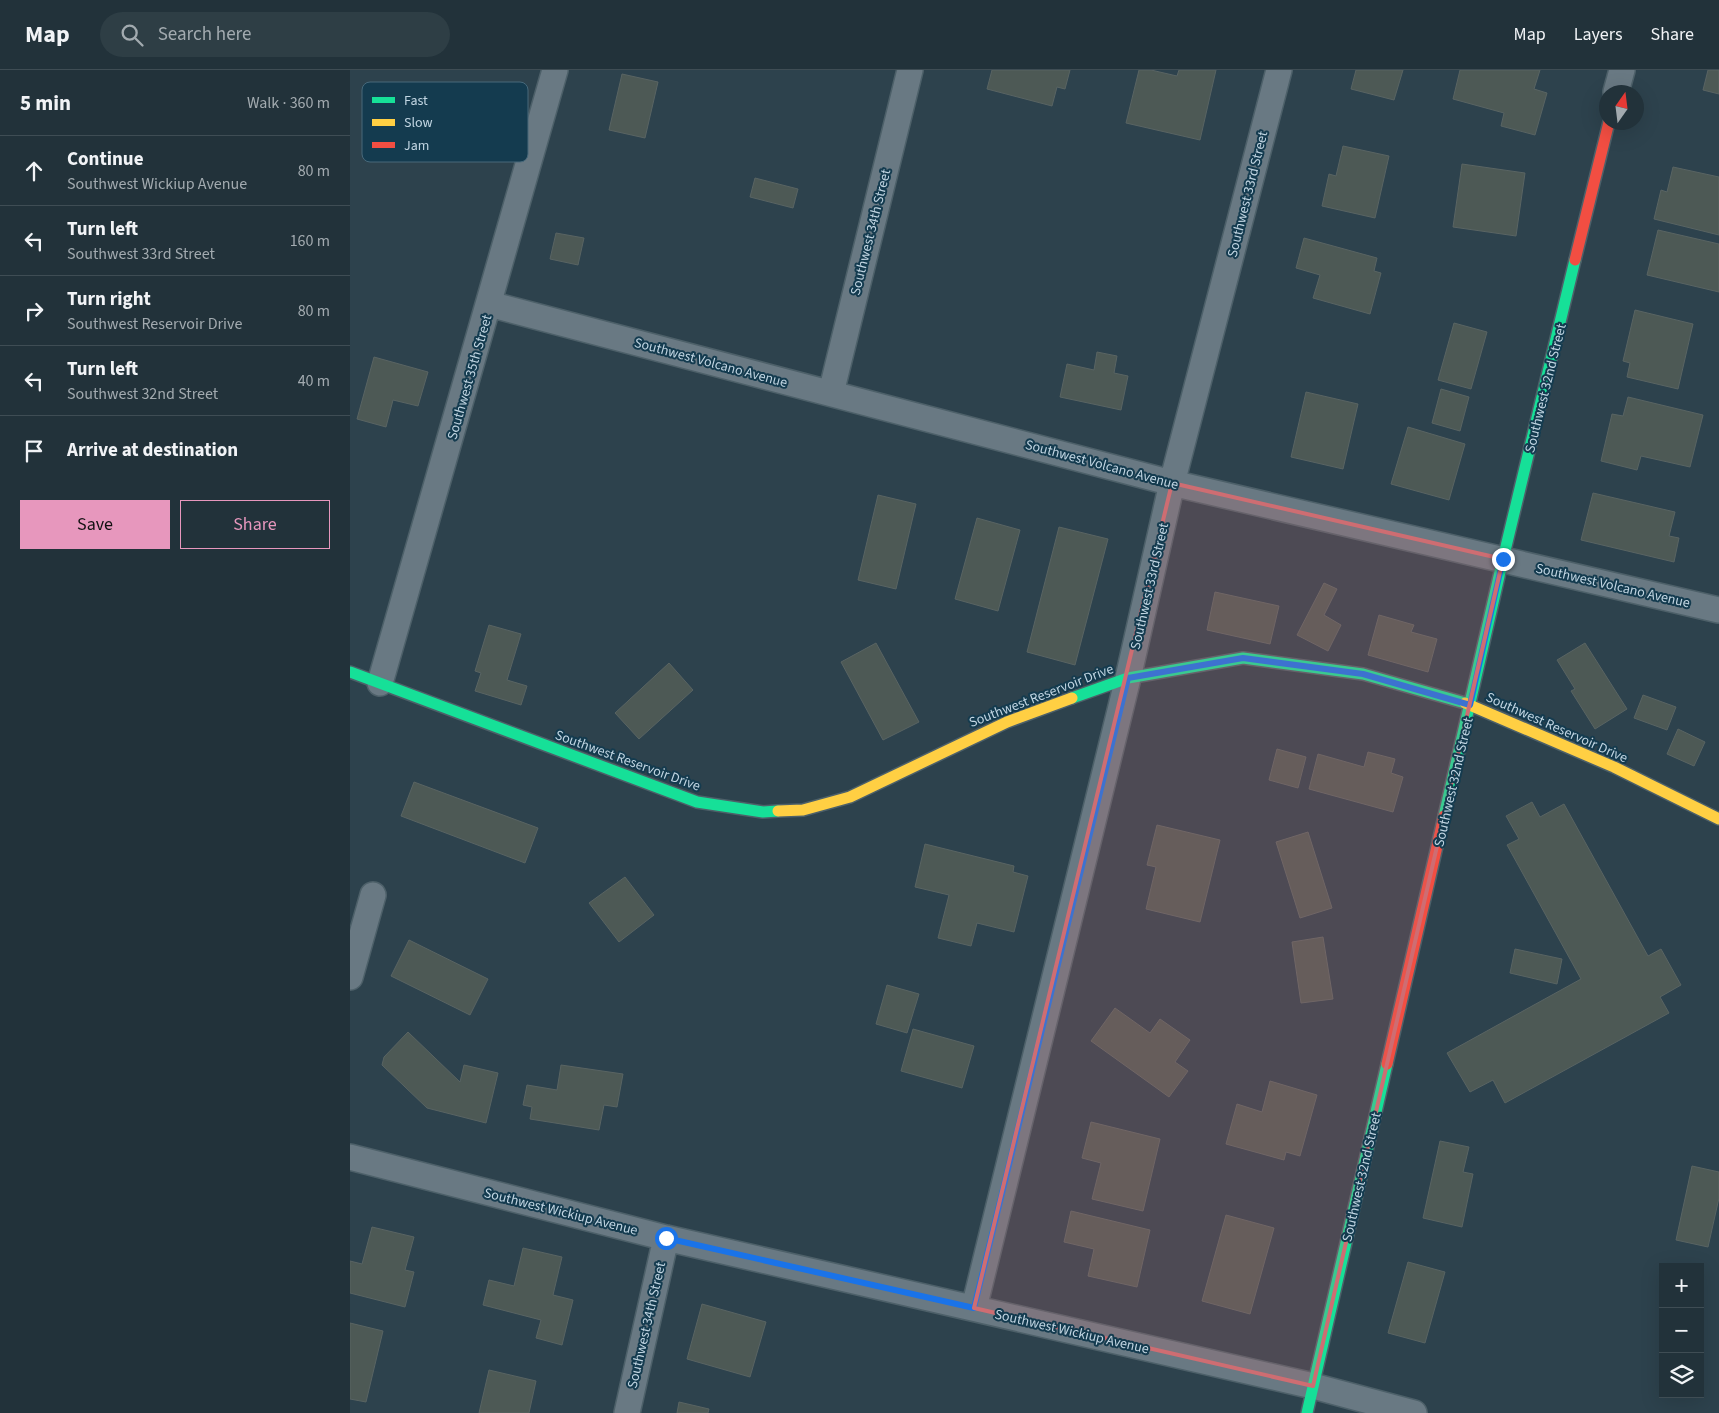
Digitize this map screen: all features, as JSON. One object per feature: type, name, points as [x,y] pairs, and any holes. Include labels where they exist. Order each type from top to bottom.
[{"type":"street","name":"Southwest 35th Street","points":[[380,683],[555,70]]},
{"type":"street","name":"Southwest 34th Street","points":[[831,394],[910,70]]},
{"type":"street","name":"Southwest 33rd Street","points":[[974,1308],[1128,678],[1172,483],[1279,70]]},
{"type":"street","points":[[1618,85],[1622,70]]},
{"type":"street","name":"Southwest 32nd Street","points":[[1306,1413],[1503,559],[1607,130]]},
{"type":"street","name":"Southwest Volcano Avenue","points":[[489,304],[1172,483],[1719,610]]},
{"type":"street","name":"Southwest Reservoir Drive","points":[[350,672],[698,802],[763,812],[803,810],[850,797],[1007,722],[1128,678],[1243,658],[1363,674],[1470,705],[1614,767],[1719,819]]},
{"type":"street","points":[[350,977],[373,895]]},
{"type":"street","name":"Southwest Wickiup Avenue","points":[[350,1157],[666,1238],[1313,1386],[1414,1413]]},
{"type":"street","name":"Southwest 34th Street","points":[[627,1413],[666,1238]]},
{"type":"highlighted area","points":[[1172,483],[1503,559],[1313,1386],[974,1308]]},
{"type":"building","points":[[992,70],[1070,70],[1065,89],[1057,87],[1052,106],[987,89]]},
{"type":"building","points":[[1139,70],[1151,70],[1177,76],[1179,70],[1216,70],[1200,140],[1126,123]]},
{"type":"building","points":[[1356,70],[1403,70],[1394,100],[1351,89]]},
{"type":"building","points":[[1460,70],[1540,70],[1534,89],[1547,93],[1535,135],[1501,126],[1504,113],[1453,99]]},
{"type":"building","points":[[1708,70],[1719,70],[1719,94],[1703,90]]},
{"type":"building","points":[[622,74],[658,82],[645,138],[609,130]]},
{"type":"building","points":[[1343,146],[1389,156],[1375,218],[1322,206],[1329,174],[1336,176]]},
{"type":"building","points":[[1462,164],[1525,173],[1516,236],[1453,227]]},
{"type":"building","points":[[1673,167],[1719,177],[1719,235],[1654,219],[1661,190],[1667,192]]},
{"type":"building","points":[[755,178],[798,189],[793,208],[750,197]]},
{"type":"building","points":[[1658,230],[1719,244],[1719,292],[1647,275]]},
{"type":"building","points":[[556,233],[584,238],[578,265],[550,259]]},
{"type":"building","points":[[1304,238],[1377,258],[1374,271],[1381,273],[1370,314],[1313,298],[1320,275],[1296,268]]},
{"type":"building","points":[[1635,310],[1693,324],[1678,389],[1627,377],[1630,363],[1623,361]]},
{"type":"building","points":[[1454,323],[1487,332],[1471,389],[1438,380]]},
{"type":"building","points":[[1097,352],[1117,356],[1114,373],[1128,376],[1121,410],[1060,397],[1067,364],[1094,370]]},
{"type":"building","points":[[374,357],[428,372],[418,406],[393,400],[386,427],[357,419]]},
{"type":"building","points":[[1441,389],[1469,397],[1460,431],[1432,423]]},
{"type":"building","points":[[1306,392],[1358,404],[1343,469],[1291,457]]},
{"type":"building","points":[[1628,397],[1703,415],[1690,467],[1641,456],[1637,470],[1601,461],[1612,414],[1623,416]]},
{"type":"building","points":[[1408,427],[1465,444],[1449,500],[1391,484]]},
{"type":"building","points":[[1593,493],[1675,512],[1669,536],[1679,538],[1674,562],[1581,540]]},
{"type":"building","points":[[878,495],[916,504],[896,589],[858,580]]},
{"type":"building","points":[[977,518],[1020,530],[998,611],[955,599]]},
{"type":"building","points":[[1059,527],[1108,539],[1075,665],[1027,652]]},
{"type":"building","points":[[1324,583],[1337,589],[1324,615],[1341,625],[1328,651],[1297,635]]},
{"type":"building","points":[[1215,592],[1279,606],[1270,644],[1207,630]]},
{"type":"building","points":[[1379,615],[1414,625],[1411,632],[1437,639],[1428,672],[1368,655]]},
{"type":"building","points":[[489,625],[521,634],[507,680],[527,686],[521,705],[475,691],[481,673],[475,671]]},
{"type":"building","points":[[876,643],[919,722],[883,740],[841,662]]},
{"type":"building","points":[[1585,643],[1627,709],[1595,729],[1571,691],[1575,689],[1557,660]]},
{"type":"building","points":[[669,663],[693,690],[639,739],[615,713]]},
{"type":"building","points":[[1643,695],[1676,707],[1667,730],[1634,718]]},
{"type":"building","points":[[1678,729],[1705,742],[1694,766],[1667,754]]},
{"type":"building","points":[[1277,749],[1306,757],[1298,788],[1269,780]]},
{"type":"building","points":[[1368,752],[1395,759],[1391,773],[1403,777],[1393,812],[1309,789],[1318,754],[1364,767]]},
{"type":"building","points":[[414,782],[538,828],[525,863],[401,816]]},
{"type":"building","points":[[1532,802],[1540,817],[1564,804],[1648,956],[1661,949],[1681,985],[1660,997],[1669,1013],[1505,1103],[1493,1080],[1470,1092],[1447,1053],[1581,979],[1507,845],[1519,839],[1506,816]]},
{"type":"building","points":[[1157,825],[1220,840],[1200,922],[1146,909],[1156,867],[1147,865]]},
{"type":"building","points":[[1308,832],[1332,908],[1300,918],[1276,842]]},
{"type":"building","points":[[925,844],[1014,866],[1013,872],[1028,876],[1014,932],[977,923],[971,946],[938,938],[949,895],[915,887]]},
{"type":"building","points":[[625,877],[654,915],[619,942],[589,903]]},
{"type":"building","points":[[1323,937],[1333,999],[1301,1003],[1292,942]]},
{"type":"building","points":[[409,940],[488,979],[470,1015],[391,976]]},
{"type":"building","points":[[1515,949],[1562,959],[1557,984],[1510,973]]},
{"type":"building","points":[[887,985],[919,994],[907,1033],[876,1024]]},
{"type":"building","points":[[1115,1008],[1150,1033],[1160,1019],[1190,1040],[1175,1062],[1188,1071],[1169,1097],[1091,1041]]},
{"type":"building","points":[[913,1029],[974,1046],[962,1088],[901,1071]]},
{"type":"building","points":[[408,1032],[460,1082],[464,1065],[498,1073],[486,1123],[427,1108],[382,1065],[384,1057]]},
{"type":"building","points":[[561,1065],[623,1074],[617,1107],[604,1105],[599,1130],[530,1119],[532,1107],[523,1105],[527,1085],[557,1090]]},
{"type":"building","points":[[1270,1081],[1317,1095],[1300,1156],[1286,1152],[1284,1160],[1226,1144],[1237,1104],[1262,1112]]},
{"type":"building","points":[[1091,1122],[1160,1139],[1143,1211],[1092,1199],[1101,1163],[1082,1158]]},
{"type":"building","points":[[1440,1141],[1469,1147],[1463,1172],[1473,1174],[1462,1227],[1423,1218]]},
{"type":"building","points":[[1692,1166],[1719,1172],[1719,1198],[1708,1247],[1676,1240]]},
{"type":"building","points":[[1071,1211],[1150,1230],[1137,1287],[1088,1276],[1094,1249],[1064,1242]]},
{"type":"building","points":[[1226,1215],[1274,1228],[1250,1314],[1202,1301]]},
{"type":"building","points":[[372,1227],[414,1237],[405,1270],[414,1272],[405,1307],[350,1293],[350,1261],[362,1264]]},
{"type":"building","points":[[523,1248],[562,1257],[553,1295],[573,1300],[562,1345],[536,1338],[541,1320],[483,1305],[489,1280],[514,1286]]},
{"type":"building","points":[[1408,1262],[1445,1272],[1425,1343],[1388,1333]]},
{"type":"building","points":[[702,1304],[766,1322],[750,1377],[687,1359]]},
{"type":"building","points":[[350,1323],[383,1331],[366,1402],[350,1399]]},
{"type":"building","points":[[489,1370],[536,1381],[529,1413],[479,1413]]},
{"type":"building","points":[[679,1402],[709,1409],[708,1413],[677,1413]]},
{"type":"traffic: fast","points":[[1444,816],[1503,559],[1575,260]]},
{"type":"traffic: fast","points":[[1072,698],[1128,678],[1243,658],[1363,674],[1465,703]]},
{"type":"traffic: fast","points":[[350,672],[697,802],[763,812],[778,811]]},
{"type":"traffic: fast","points":[[1307,1413],[1387,1064]]},
{"type":"traffic: slow","points":[[778,811],[803,810],[850,797],[1007,722],[1072,698]]},
{"type":"traffic: slow","points":[[1465,703],[1614,767],[1719,819]]},
{"type":"traffic: jam","points":[[1575,260],[1607,130]]},
{"type":"traffic: jam","points":[[1387,1064],[1444,816]]},
{"type":"route","points":[[666,1238],[974,1308],[1128,678],[1243,658],[1363,674],[1470,705],[1503,559]]}]
